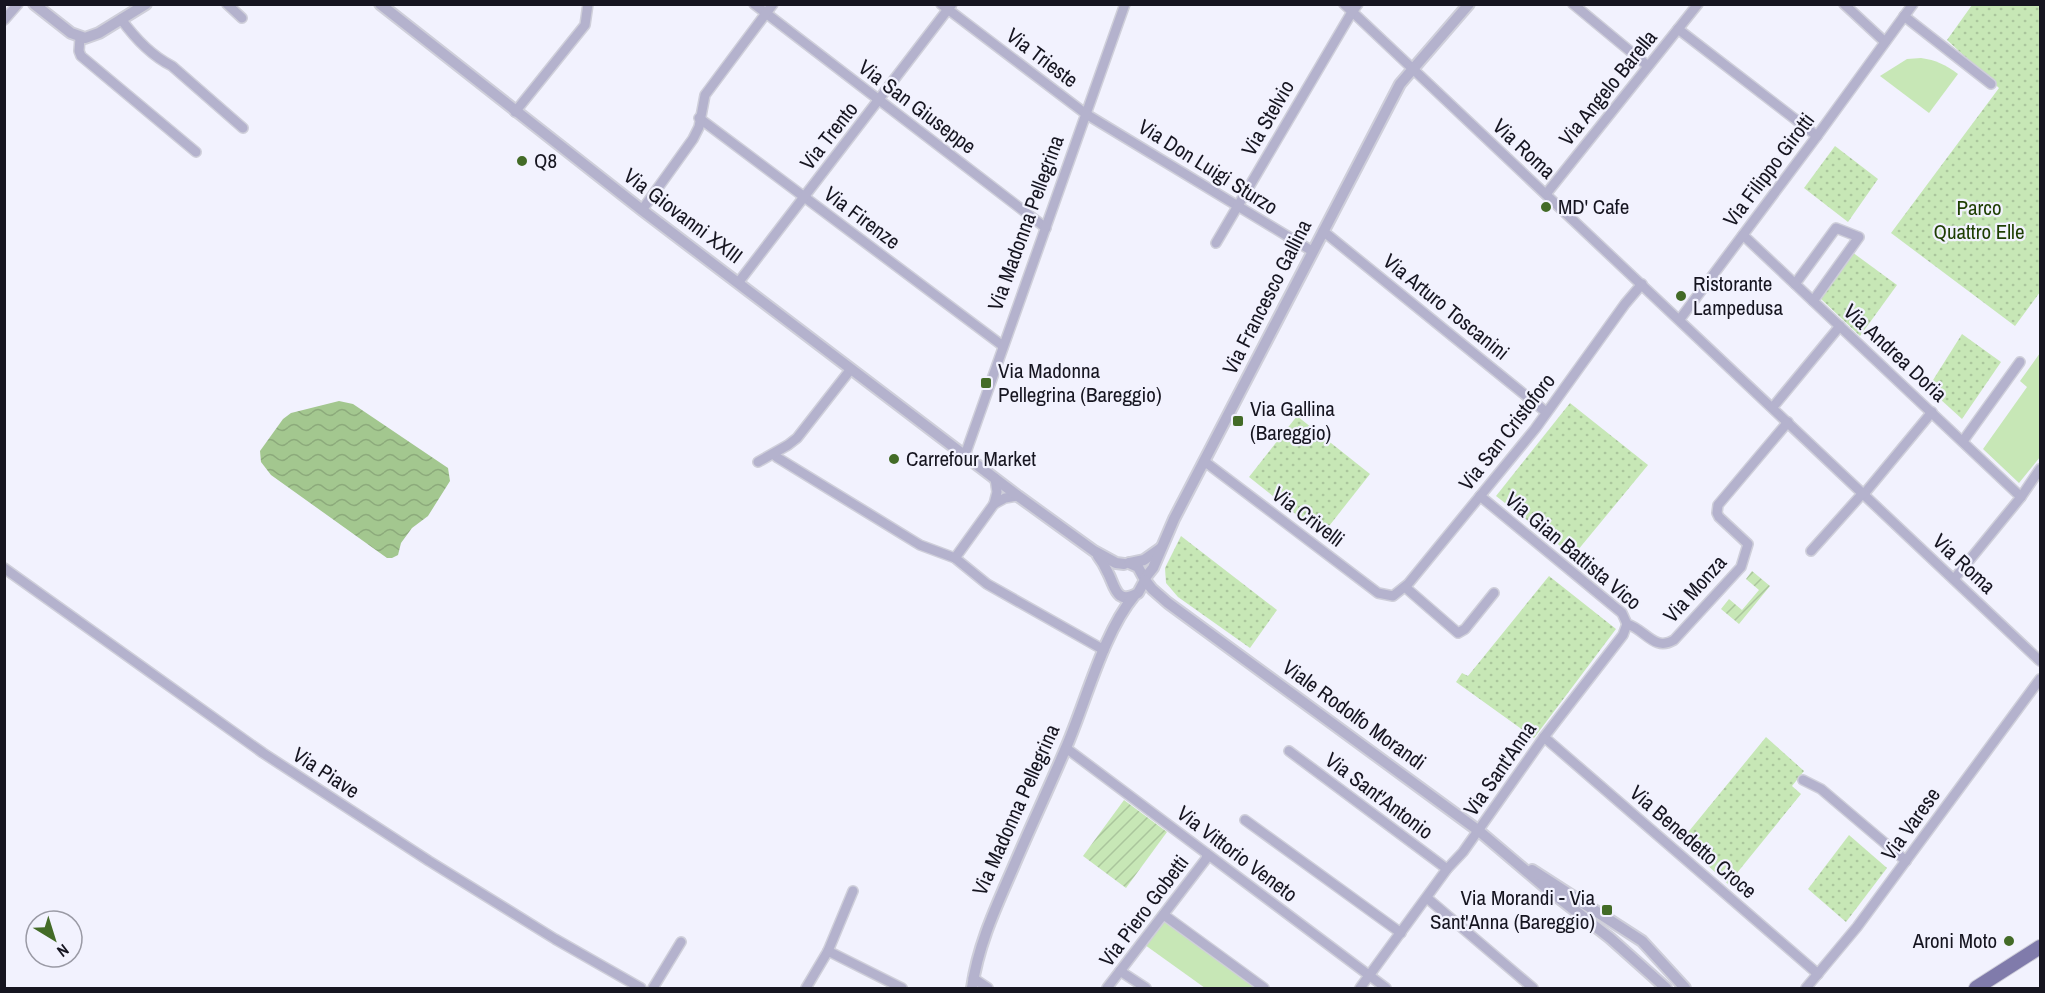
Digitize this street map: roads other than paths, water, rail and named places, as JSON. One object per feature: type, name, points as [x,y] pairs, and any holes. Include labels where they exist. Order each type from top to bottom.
[{"type":"main road","points":[[1976,988],[2040,947]]},
{"type":"street","points":[[4,20],[18,4]]},
{"type":"street","points":[[34,4],[80,38],[91,37],[146,4]]},
{"type":"street","points":[[227,4],[242,18]]},
{"type":"street","name":"Via Giovanni XXIII","points":[[380,4],[515,112],[964,455]]},
{"type":"street","points":[[515,112],[585,25],[588,4]]},
{"type":"street","name":"Via San Giuseppe","points":[[754,4],[1046,228]]},
{"type":"street","points":[[642,210],[693,139],[699,127],[705,95],[773,4]]},
{"type":"street","name":"Via Madonna Pellegrina","points":[[964,455],[1125,4]]},
{"type":"street","name":"Via Roma","points":[[1344,4],[1355,8],[1413,70],[2040,660]]},
{"type":"street","name":"Via Francesco Gallina","points":[[1145,579],[1153,568],[1204,461],[1400,84],[1469,4]]},
{"type":"street","points":[[1573,4],[1648,66]]},
{"type":"street","name":"Via Angelo Barella","points":[[1546,194],[1698,4]]},
{"type":"street","points":[[1844,4],[1886,42]]},
{"type":"street","name":"Via Filippo Girotti","points":[[1680,319],[1913,4]]},
{"type":"street","name":"Via Trieste","points":[[947,6],[1086,114]]},
{"type":"street","name":"Via Trento","points":[[738,283],[879,101],[947,6]]},
{"type":"street","name":"Via Stelvio","points":[[1216,243],[1355,8]]},
{"type":"street","points":[[1904,16],[1991,84]]},
{"type":"street","points":[[121,19],[140,42],[172,66],[243,128]]},
{"type":"street","points":[[1678,29],[1817,136]]},
{"type":"street","points":[[80,38],[81,56],[196,152]]},
{"type":"street","name":"Via Don Luigi Sturzo","points":[[1086,114],[1312,251]]},
{"type":"street","name":"Via Firenze","points":[[699,118],[1003,346]]},
{"type":"street","points":[[1795,284],[1836,228],[1859,237],[1813,301]]},
{"type":"street","name":"Via Arturo Toscanini","points":[[1323,231],[1546,412]]},
{"type":"street","name":"Via Andrea Doria","points":[[1743,235],[2021,497]]},
{"type":"street","name":"Via San Cristoforo","points":[[1393,596],[1405,587],[1535,429],[1625,304],[1642,284]]},
{"type":"street","points":[[1773,407],[1840,326]]},
{"type":"street","points":[[1963,441],[2020,362]]},
{"type":"street","points":[[758,462],[788,445],[808,426],[851,369]]},
{"type":"street","points":[[1811,551],[1864,493],[1932,412]]},
{"type":"street","name":"Via Monza","points":[[1674,640],[1736,573],[1743,562],[1748,544],[1719,517],[1718,505],[1788,422]]},
{"type":"street","points":[[773,454],[920,545],[955,558],[987,584],[1104,650]]},
{"type":"street","points":[[964,455],[1094,551],[1116,563],[1138,567],[1145,579],[1136,595],[1122,596],[1116,592],[1105,567],[1094,551]]},
{"type":"street","name":"Via Crivelli","points":[[1204,461],[1378,593],[1393,596]]},
{"type":"street","points":[[1954,579],[2039,473]]},
{"type":"street","points":[[955,558],[994,504],[997,492],[995,478]]},
{"type":"street","points":[[994,504],[1005,498],[1018,496]]},
{"type":"street","name":"Via Gian Battista Vico","points":[[1480,496],[1622,613],[1627,624],[1634,626],[1657,644],[1668,644],[1674,640]]},
{"type":"street","points":[[1111,579],[1115,569],[1148,558],[1162,547]]},
{"type":"street","name":"Via Piave","points":[[4,568],[263,753],[439,867],[555,939],[641,988]]},
{"type":"street","name":"Viale Rodolfo Morandi","points":[[1145,579],[1152,589],[1168,603],[1479,831],[1631,955],[1666,988]]},
{"type":"street","points":[[1405,587],[1458,633],[1465,629],[1494,593]]},
{"type":"street","name":"Via Madonna Pellegrina","points":[[1116,592],[1121,605],[1118,621]]},
{"type":"street","name":"Via Madonna Pellegrina","points":[[972,983],[978,952],[990,920],[1066,748],[1104,650],[1118,621],[1136,595]]},
{"type":"street","name":"Viale Rodolfo Morandi","points":[[1136,595],[1168,603]]},
{"type":"street","name":"Via Sant'Anna","points":[[1360,988],[1447,869],[1479,831],[1544,737],[1623,635],[1627,624]]},
{"type":"street","name":"Via Varese","points":[[1806,988],[1857,927],[2040,679]]},
{"type":"street","name":"Via Benedetto Croce","points":[[1544,737],[1818,974]]},
{"type":"street","name":"Via Vittorio Veneto","points":[[1066,748],[1386,988]]},
{"type":"street","name":"Via Sant'Antonio","points":[[1288,752],[1447,869]]},
{"type":"street","points":[[1803,780],[1821,789],[1906,861]]},
{"type":"street","points":[[1245,820],[1401,933]]},
{"type":"street","name":"Via Piero Gobetti","points":[[1107,988],[1206,859],[1207,854]]},
{"type":"street","name":"Viale Rodolfo Morandi","points":[[1515,860],[1642,941],[1685,988]]},
{"type":"street","points":[[806,988],[828,951],[853,891]]},
{"type":"street","points":[[1426,898],[1533,988]]},
{"type":"street","points":[[1164,915],[1264,988]]},
{"type":"street","points":[[653,988],[681,942]]},
{"type":"street","points":[[828,951],[902,988]]},
{"type":"street","points":[[1120,971],[1146,988]]},
{"type":"street","points":[[972,983],[988,988]]},
{"type":"water","points":[[339,401],[353,404],[448,468],[450,481],[428,516],[412,528],[401,543],[398,555],[392,558],[387,558],[271,475],[261,462],[260,451],[283,419],[291,413]]},
{"type":"place","name":"Q8","points":[[522,161]]},
{"type":"place","name":"MD' Cafe","points":[[1546,207]]},
{"type":"place","name":"Ristorante Lampedusa","points":[[1681,296]]},
{"type":"place","name":"Via Madonna Pellegrina (Bareggio)","points":[[986,383]]},
{"type":"place","name":"Via Gallina (Bareggio)","points":[[1238,421]]},
{"type":"place","name":"Carrefour Market","points":[[894,459]]},
{"type":"place","name":"Via Morandi - Via Sant'Anna (Bareggio)","points":[[1607,910]]},
{"type":"place","name":"Aroni Moto","points":[[2009,941]]},
{"type":"park label","name":"Parco Quattro Elle","points":[[1979,220]]}]
